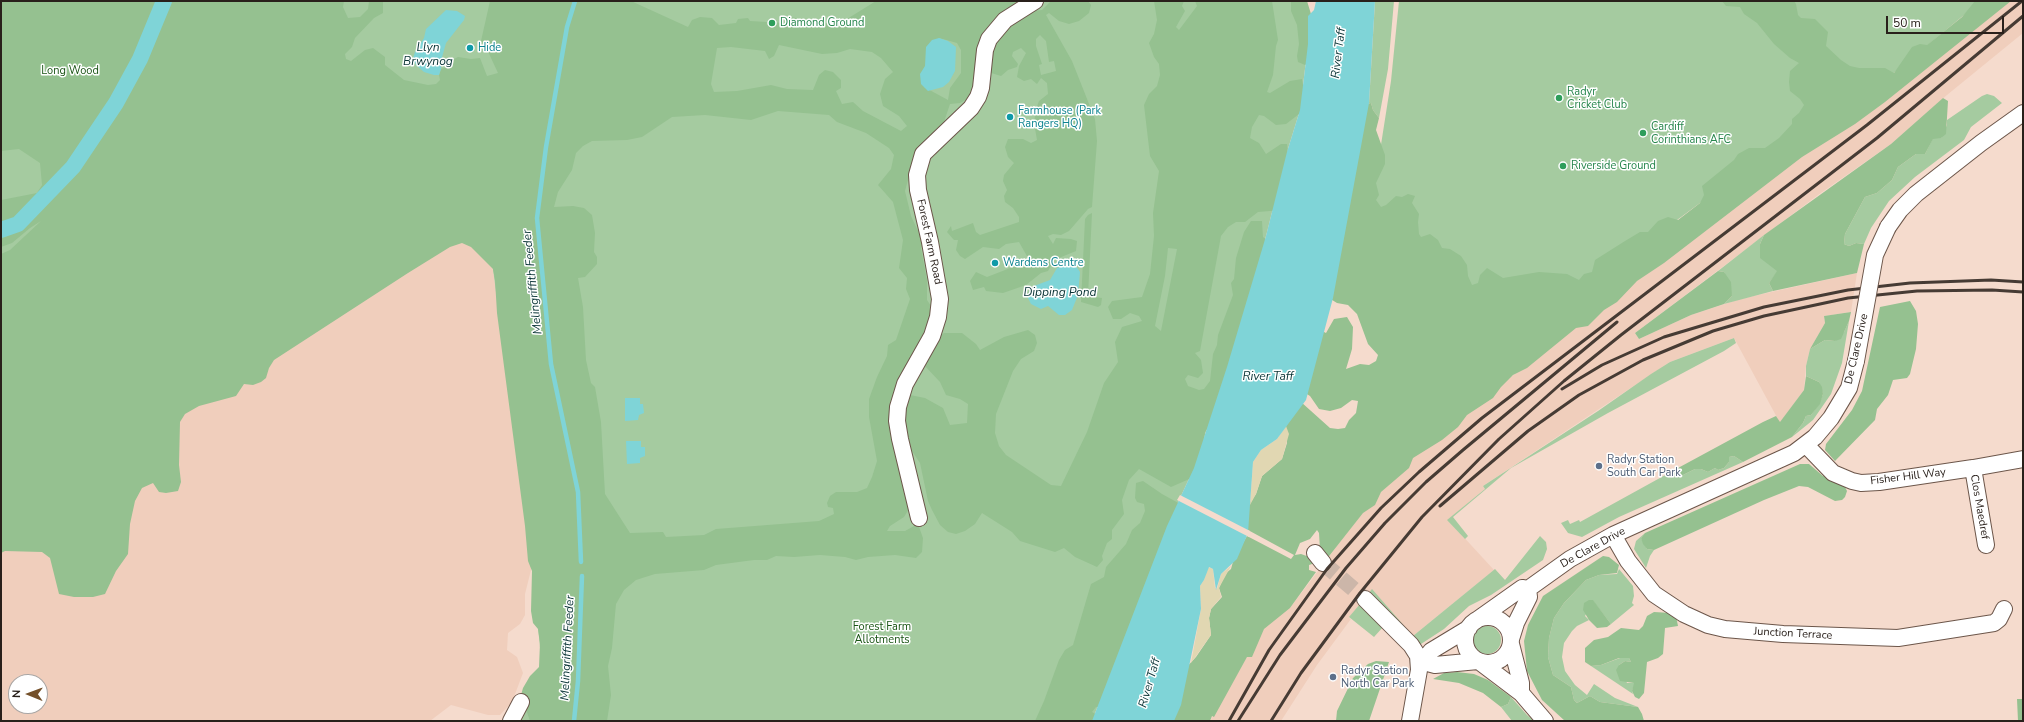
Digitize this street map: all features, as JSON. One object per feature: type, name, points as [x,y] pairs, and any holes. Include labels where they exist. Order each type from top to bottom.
[{"type":"street","name":"Forest Farm Road","points":[[920,518],[900,439],[897,421],[898,407],[905,384],[932,336],[938,317],[940,299],[918,190],[917,175],[923,154],[971,108],[978,97],[981,88],[985,50],[989,40],[1005,20],[1035,1]]},
{"type":"street","name":"De Clare Drive","points":[[1422,661],[1431,651],[1471,625],[1522,588],[1528,589],[1570,559],[1613,535],[1781,460],[1806,445],[1821,430],[1839,406],[1849,388],[1856,361],[1875,255],[1888,227],[1900,210],[1916,194],[1986,139],[2023,113]]},
{"type":"street","name":"Fisher Hill Way","points":[[1806,445],[1833,473],[1852,481],[1879,482],[1973,468],[2023,458]]},
{"type":"street","name":"Clos Maedref","points":[[1973,468],[1986,546]]},
{"type":"street","name":"Junction Terrace","points":[[1613,535],[1628,561],[1654,594],[1697,620],[1725,629],[1867,638],[1898,638],[1994,623],[1999,619],[2004,609]]},
{"type":"street","points":[[1365,599],[1411,645],[1422,661],[1435,665],[1479,661],[1491,663],[1499,661],[1505,656],[1516,623],[1529,597],[1528,589]]},
{"type":"street","points":[[1521,693],[1521,683],[1507,627],[1496,618],[1481,618],[1471,625],[1466,635],[1466,648],[1470,654],[1521,693],[1545,721]]},
{"type":"street","points":[[1410,721],[1422,661]]},
{"type":"street","points":[[511,721],[521,702]]},
{"type":"shaded area","points":[[2001,1],[2023,1],[2023,33],[1947,95],[1891,144],[1818,195],[1635,333],[1639,339],[1691,315],[1740,299],[1857,273],[1851,312],[1824,316],[1825,323],[1810,349],[1806,366],[1804,390],[1780,423],[1734,338],[1670,362],[1483,486],[1485,489],[1448,520],[1494,570],[1413,636],[1372,590],[1349,618],[1351,619],[1317,665],[1281,721],[1210,721],[1279,601],[1290,608],[1362,513],[1415,454],[1473,406]]},
{"type":"shaded area","points":[[486,216],[532,566],[525,594],[525,615],[520,624],[508,633],[507,650],[517,657],[523,673],[512,702],[500,715],[488,715],[451,705],[430,721],[1,721],[1,541],[156,427]]},
{"type":"green space","points":[[1,1],[1307,1],[1308,44],[1300,110],[1287,152],[1266,236],[1227,367],[1194,468],[1167,526],[1092,721],[519,721],[542,668],[532,566],[486,216],[156,427],[54,537],[1,541]]},
{"type":"green space","name":"Long Wood","points":[[1,1],[344,1],[343,7],[348,18],[360,17],[368,9],[369,1],[383,1],[383,13],[374,18],[355,38],[352,47],[345,54],[346,59],[351,61],[365,50],[373,48],[385,57],[385,65],[404,80],[428,85],[436,84],[440,80],[439,75],[441,69],[449,66],[452,60],[458,57],[471,59],[480,58],[487,76],[498,73],[485,45],[481,41],[490,1],[631,1],[688,27],[692,20],[700,17],[712,18],[719,25],[736,23],[738,19],[748,18],[750,21],[784,23],[790,17],[832,24],[847,19],[876,1],[1022,1],[1024,12],[1042,10],[1051,1],[1088,1],[1091,5],[1089,13],[1079,21],[1069,24],[1059,21],[1049,13],[1046,15],[1072,61],[1095,119],[1097,141],[1092,207],[1088,209],[1069,231],[1061,235],[1053,234],[1048,236],[1053,244],[1056,238],[1077,241],[1076,251],[1054,260],[1048,271],[1041,273],[1026,285],[1003,293],[986,291],[984,287],[973,290],[970,281],[976,272],[987,277],[1018,265],[1025,267],[1028,258],[1019,242],[1006,244],[999,249],[983,247],[965,259],[960,256],[956,250],[958,240],[954,240],[947,232],[951,226],[952,231],[973,223],[976,232],[980,235],[1019,222],[1019,217],[1013,208],[1005,202],[1004,196],[1007,190],[1003,181],[1004,175],[1014,163],[1008,157],[1005,147],[1008,139],[1023,139],[1031,143],[1037,140],[1034,123],[1036,109],[1039,101],[1048,94],[1047,83],[1041,78],[1037,84],[1031,79],[1024,81],[1017,77],[1019,66],[1026,53],[1021,48],[1013,52],[1012,56],[1018,64],[1017,67],[1008,70],[1001,76],[988,72],[971,97],[960,103],[950,104],[941,131],[911,169],[905,191],[911,216],[917,229],[923,236],[925,243],[921,248],[927,280],[927,300],[933,309],[905,394],[925,398],[943,408],[950,425],[967,423],[968,404],[960,399],[946,395],[940,382],[924,365],[933,341],[944,333],[962,333],[976,344],[980,350],[1004,337],[1028,330],[1035,335],[1037,343],[1034,351],[1021,359],[1013,371],[996,414],[995,433],[999,446],[1006,455],[1051,485],[1061,486],[1087,432],[1104,383],[1118,362],[1115,342],[1122,327],[1142,321],[1139,316],[1130,313],[1121,319],[1113,319],[1108,307],[1112,301],[1142,297],[1150,274],[1154,236],[1153,213],[1159,171],[1150,156],[1144,105],[1149,94],[1157,86],[1160,75],[1159,64],[1154,57],[1149,43],[1154,34],[1157,20],[1154,1],[1184,1],[1182,6],[1185,11],[1176,27],[1179,30],[1197,6],[1195,1],[1272,1],[1278,40],[1273,75],[1267,92],[1270,93],[1290,81],[1302,79],[1306,103],[1303,111],[1286,124],[1276,125],[1264,116],[1259,115],[1252,127],[1250,138],[1259,143],[1266,154],[1281,144],[1287,144],[1289,163],[1282,210],[1258,212],[1245,222],[1236,222],[1228,227],[1221,236],[1200,351],[1195,353],[1201,360],[1203,373],[1198,378],[1188,375],[1185,379],[1188,386],[1199,390],[1204,389],[1210,381],[1213,354],[1217,345],[1218,335],[1233,295],[1231,283],[1234,279],[1236,258],[1244,232],[1251,221],[1262,221],[1263,237],[1271,243],[1213,422],[1205,432],[1202,463],[1194,477],[1171,487],[1139,469],[1129,480],[1122,500],[1124,514],[1112,530],[1112,539],[1107,543],[1102,556],[1103,560],[1097,567],[1075,557],[1064,548],[1055,552],[1020,541],[1012,532],[982,513],[975,524],[965,531],[956,534],[948,532],[940,525],[932,510],[928,501],[920,463],[908,445],[904,482],[905,496],[909,509],[904,517],[890,526],[887,531],[905,531],[914,526],[919,527],[923,538],[922,552],[916,558],[895,555],[868,557],[856,560],[845,557],[820,555],[794,557],[776,556],[767,560],[754,560],[716,565],[704,570],[655,574],[636,580],[624,590],[616,604],[612,648],[608,666],[611,695],[607,721],[530,721],[521,695],[530,676],[539,667],[540,643],[538,629],[533,623],[531,611],[532,571],[528,561],[525,526],[497,313],[495,280],[493,269],[471,247],[462,243],[450,247],[408,273],[274,360],[269,368],[266,378],[261,382],[253,385],[244,384],[236,396],[199,406],[185,414],[180,422],[179,465],[181,482],[178,491],[166,493],[159,492],[153,483],[142,488],[135,501],[130,524],[128,554],[116,571],[105,594],[93,597],[74,597],[59,594],[50,558],[42,552],[5,551],[1,553],[1,254],[10,250],[41,221],[12,243],[1,247],[1,200],[37,193],[42,185],[40,163],[19,149],[1,151]],"holes":[[[1040,35],[1046,41],[1049,62],[1054,61],[1056,71],[1041,75],[1039,65],[1042,64],[1036,46],[1036,39]],[[939,38],[957,43],[961,50],[961,73],[950,88],[948,100],[924,87]],[[779,45],[822,54],[837,53],[850,49],[872,52],[881,58],[893,72],[885,79],[880,94],[883,106],[899,116],[907,126],[901,131],[863,111],[853,102],[842,104],[836,91],[841,88],[841,80],[833,72],[825,70],[819,75],[813,90],[787,89],[771,85],[737,91],[714,92],[711,84],[717,48],[731,47],[765,51],[769,59],[774,56]],[[778,111],[829,115],[837,122],[866,133],[889,148],[894,155],[891,169],[878,185],[893,202],[903,240],[899,268],[907,278],[906,289],[910,299],[896,340],[888,345],[887,356],[869,399],[869,417],[877,461],[867,488],[857,492],[836,492],[830,496],[827,503],[828,507],[833,508],[834,514],[819,521],[716,529],[704,535],[666,537],[663,532],[630,533],[605,494],[601,422],[595,387],[591,383],[586,360],[583,307],[578,278],[585,277],[597,264],[597,257],[594,252],[595,233],[592,215],[584,208],[573,206],[554,207],[558,192],[572,170],[576,153],[583,146],[592,141],[627,140],[642,137],[672,117],[705,115],[751,120]],[[1168,248],[1177,249],[1161,331],[1155,326],[1165,276]]]},
{"type":"green space","points":[[1291,1],[1307,1],[1311,14],[1312,61],[1305,65],[1298,62],[1297,56],[1299,44],[1297,25],[1291,11]]},
{"type":"green space","points":[[1375,1],[1394,1],[1388,69],[1379,118],[1373,110],[1371,103],[1369,103]]},
{"type":"green space","name":"Riverside Ground","points":[[1399,1],[1981,1],[1878,86],[1824,111],[1584,289],[1471,297],[1372,202],[1391,81]]},
{"type":"green space","points":[[1722,1],[1794,1],[1798,15],[1801,18],[1815,19],[1828,32],[1826,46],[1841,60],[1850,66],[1859,68],[1885,68],[1894,73],[1912,47],[1920,44],[1927,45],[1962,17],[1975,1],[2011,1],[1885,102],[1855,124],[1802,157],[1664,263],[1637,281],[1617,302],[1604,310],[1588,326],[1576,328],[1527,368],[1513,375],[1493,398],[1467,415],[1458,427],[1442,440],[1413,458],[1409,468],[1381,492],[1375,505],[1363,513],[1326,560],[1320,550],[1319,533],[1317,530],[1310,539],[1300,543],[1295,555],[1301,554],[1315,559],[1315,563],[1309,565],[1309,570],[1316,572],[1290,608],[1264,629],[1252,657],[1247,657],[1214,717],[1212,716],[1210,721],[1159,721],[1184,670],[1196,657],[1211,635],[1209,618],[1211,609],[1222,597],[1219,588],[1225,574],[1231,569],[1234,558],[1247,536],[1291,559],[1294,555],[1248,530],[1245,524],[1244,511],[1256,494],[1262,476],[1282,459],[1287,443],[1284,418],[1301,402],[1330,428],[1345,428],[1349,420],[1356,413],[1358,401],[1352,400],[1341,408],[1330,411],[1319,409],[1310,396],[1294,386],[1318,329],[1326,333],[1334,319],[1347,317],[1353,327],[1352,349],[1346,369],[1360,364],[1369,365],[1376,361],[1378,355],[1368,344],[1357,314],[1348,305],[1337,303],[1324,295],[1366,104],[1371,103],[1373,110],[1379,118],[1376,130],[1385,155],[1385,164],[1376,183],[1379,195],[1376,200],[1381,207],[1386,205],[1396,196],[1402,197],[1408,194],[1415,196],[1412,203],[1419,214],[1419,234],[1421,237],[1430,234],[1438,240],[1442,248],[1450,249],[1461,256],[1467,265],[1468,276],[1472,285],[1478,283],[1480,275],[1487,268],[1503,278],[1539,272],[1567,274],[1579,280],[1584,274],[1592,272],[1595,260],[1640,232],[1648,232],[1658,221],[1668,217],[1678,220],[1700,203],[1704,195],[1702,186],[1734,160],[1738,154],[1749,148],[1765,148],[1779,138],[1792,124],[1792,119],[1799,113],[1804,105],[1800,99],[1790,91],[1790,71],[1799,63],[1790,58],[1774,44],[1757,23],[1744,14],[1740,7],[1726,6]]},
{"type":"green space","points":[[1987,94],[1994,96],[2002,103],[1971,127],[1964,140],[1915,177],[1889,201],[1871,228],[1864,244],[1856,243],[1849,246],[1844,244],[1845,234],[1865,197],[1877,193],[1892,180],[1898,167],[1916,154],[1925,154],[1933,138],[1941,138],[1947,125],[1947,120]]},
{"type":"green space","points":[[1943,98],[1948,101],[1946,134],[1941,138],[1933,139],[1925,154],[1916,154],[1898,167],[1892,180],[1877,193],[1865,197],[1845,234],[1844,244],[1849,246],[1856,243],[1864,244],[1857,273],[1773,291],[1769,283],[1777,271],[1760,258],[1760,244],[1764,235],[1891,144]]},
{"type":"green space","points":[[1092,213],[1088,296],[1102,298],[1101,305],[1098,307],[1081,302],[1085,219]]},
{"type":"green space","points":[[1764,235],[1760,244],[1778,271],[1769,283],[1773,291],[1724,304],[1732,296],[1724,272],[1718,271]]},
{"type":"green space","points":[[1718,271],[1724,272],[1731,282],[1732,296],[1724,304],[1691,315],[1639,339],[1635,333]]},
{"type":"green space","points":[[1910,301],[1916,311],[1918,324],[1916,349],[1910,374],[1907,378],[1893,380],[1888,395],[1877,409],[1875,420],[1835,461],[1825,450],[1826,444],[1852,410],[1862,391],[1880,307]]},
{"type":"green space","points":[[1851,312],[1849,321],[1841,339],[1835,341],[1825,340],[1810,349],[1825,323],[1824,316]]},
{"type":"green space","points":[[1849,321],[1842,363],[1831,394],[1813,420],[1792,437],[1803,423],[1806,416],[1811,415],[1819,404],[1823,394],[1819,382],[1806,376],[1806,366],[1810,349],[1825,340],[1835,341],[1844,332]]},
{"type":"green space","points":[[1734,338],[1736,343],[1724,351],[1608,413],[1511,468],[1453,517],[1468,536],[1465,539],[1447,520],[1485,489],[1483,486],[1598,411],[1651,374],[1670,362]]},
{"type":"green space","points":[[1806,376],[1819,382],[1822,387],[1823,394],[1820,404],[1811,415],[1806,416],[1803,423],[1792,437],[1743,462],[1734,456],[1729,457],[1729,462],[1724,468],[1718,470],[1715,468],[1708,472],[1701,469],[1695,469],[1681,476],[1674,477],[1672,475],[1678,468],[1763,422],[1776,416],[1780,422],[1804,390]]},
{"type":"green space","points":[[1734,456],[1743,462],[1619,517],[1582,537],[1568,533],[1561,523],[1568,520],[1570,524],[1579,520],[1580,522],[1678,468],[1675,472],[1681,476],[1695,469],[1701,469],[1708,472],[1715,468],[1718,470],[1724,468],[1729,462],[1729,457]]},
{"type":"green space","points":[[1800,464],[1809,464],[1823,476],[1832,477],[1844,485],[1847,491],[1845,497],[1842,500],[1835,501],[1808,487],[1799,486],[1764,500],[1654,550],[1647,549],[1643,544],[1641,538],[1645,533]]},
{"type":"green space","points":[[1143,481],[1182,505],[1107,707],[1096,707],[1092,712],[1107,721],[1035,721],[1059,660],[1065,650],[1073,645],[1091,584],[1104,577],[1106,567],[1126,544],[1132,530],[1140,523],[1145,511],[1144,504],[1137,502],[1135,498],[1136,483]]},
{"type":"green space","points":[[1645,533],[1641,538],[1647,549],[1654,550],[1650,556],[1646,568],[1634,549],[1636,541]]},
{"type":"green space","points":[[1540,536],[1546,542],[1547,549],[1543,560],[1491,595],[1469,606],[1444,629],[1421,644],[1417,644],[1367,595],[1372,589],[1413,636],[1495,569],[1505,580]]},
{"type":"green space","points":[[1603,556],[1609,557],[1619,565],[1617,573],[1599,575],[1586,580],[1564,603],[1554,618],[1549,638],[1548,657],[1553,675],[1571,687],[1574,700],[1577,703],[1590,696],[1600,702],[1638,707],[1644,721],[1565,721],[1542,700],[1527,671],[1524,641],[1528,625],[1543,596]]},
{"type":"green space","points":[[1619,569],[1633,586],[1634,596],[1632,603],[1634,605],[1611,624],[1593,601],[1585,616],[1589,620],[1577,626],[1572,631],[1564,643],[1562,657],[1565,671],[1575,685],[1587,695],[1594,684],[1615,698],[1638,707],[1600,702],[1590,696],[1577,703],[1574,700],[1571,687],[1553,675],[1548,657],[1549,638],[1554,618],[1564,603],[1586,580],[1599,575],[1617,574]]},
{"type":"green space","points":[[1589,600],[1593,600],[1611,624],[1607,627],[1597,628],[1589,620],[1583,610],[1584,603]]},
{"type":"green space","points":[[1360,604],[1383,627],[1374,637],[1349,617]]},
{"type":"green space","points":[[1654,612],[1671,613],[1676,616],[1678,626],[1665,628],[1663,654],[1658,658],[1647,662],[1644,693],[1639,699],[1635,697],[1632,691],[1634,683],[1620,681],[1616,670],[1619,665],[1625,661],[1631,662],[1629,658],[1619,658],[1601,665],[1591,666],[1585,662],[1585,648],[1594,640],[1608,637],[1621,628],[1639,630],[1643,626],[1647,616]]},
{"type":"green space","points":[[1487,626],[1497,630],[1501,640],[1497,650],[1487,654],[1477,650],[1473,640],[1477,630]]},
{"type":"green space","points":[[1620,658],[1629,658],[1631,662],[1625,661],[1619,665],[1627,683],[1635,683],[1632,691],[1633,694],[1591,666],[1601,665]]},
{"type":"green space","points":[[1376,661],[1389,662],[1369,721],[1336,721],[1337,711],[1353,678],[1368,664]]},
{"type":"green space","points":[[1457,672],[1474,674],[1488,680],[1511,697],[1508,704],[1501,707],[1483,693],[1459,683],[1433,679],[1444,673]]},
{"type":"green space","points":[[1511,697],[1534,721],[1512,721],[1501,707],[1508,704]]},
{"type":"green space","points":[[2017,699],[2023,699],[2023,721],[2018,721]]},
{"type":"sand","points":[[1286,426],[1289,434],[1282,459],[1262,476],[1256,494],[1250,505],[1253,462],[1261,450],[1277,439]]},
{"type":"sand","points":[[1231,566],[1219,588],[1221,597],[1211,609],[1209,618],[1211,635],[1191,663],[1201,609],[1200,586],[1204,580],[1208,567],[1213,569],[1215,588],[1217,589],[1221,574]]},
{"type":"water","name":"River Taff","points":[[1316,1],[1375,1],[1369,103],[1333,298],[1306,400],[1277,439],[1261,450],[1253,462],[1248,533],[1237,559],[1221,574],[1216,590],[1213,569],[1209,567],[1200,586],[1201,609],[1181,705],[1174,721],[1092,721],[1167,526],[1194,468],[1227,367],[1266,236],[1287,152],[1300,110],[1308,44],[1308,16],[1314,10]]},
{"type":"water","name":"Llyn Brwynog","points":[[446,10],[457,11],[465,16],[464,20],[446,43],[439,75],[434,75],[424,72],[416,65],[413,58],[424,38],[426,29]]},
{"type":"water","points":[[939,38],[948,41],[956,47],[955,71],[949,82],[943,87],[928,91],[921,84],[920,74],[925,66],[926,47],[932,40]]},
{"type":"water","name":"Dipping Pond","points":[[1064,265],[1076,266],[1080,272],[1078,295],[1072,310],[1065,315],[1059,315],[1048,306],[1041,309],[1031,304],[1028,298],[1029,292],[1034,286],[1050,280],[1057,268]]},
{"type":"water","points":[[625,398],[640,398],[640,404],[643,404],[644,413],[639,415],[638,420],[625,421]]},
{"type":"water","points":[[626,441],[641,441],[641,447],[645,447],[645,456],[640,458],[640,463],[627,464]]},
{"type":"pier","points":[[1180,495],[1250,531],[1249,537],[1177,500]]},
{"type":"waterway","points":[[1,230],[18,224],[73,167],[116,103],[140,59],[164,1]]},
{"type":"waterway","name":"Melingriffith Feeder","points":[[575,1],[567,27],[546,147],[537,218],[551,364],[578,492],[581,562]]},
{"type":"waterway","name":"Melingriffith Feeder","points":[[574,721],[578,681],[582,576]]},
{"type":"tunnel","points":[[1323,563],[1365,599]]},
{"type":"railway","points":[[1229,721],[1269,650],[1327,569],[1381,508],[1419,472],[1482,418],[1867,125],[2022,1]]},
{"type":"railway","points":[[1271,721],[1301,673],[1360,593],[1422,517],[1499,439],[1564,381],[1621,335],[1877,138],[2023,16]]},
{"type":"railway","points":[[1562,389],[1602,365],[1664,337],[1764,307],[1848,290],[1910,283],[1991,280],[2023,282]]},
{"type":"railway","points":[[1440,506],[1528,431],[1579,395],[1643,360],[1713,331],[1764,316],[1848,298],[1917,291],[1992,290],[2023,292]]},
{"type":"railway","points":[[1238,721],[1280,655],[1346,568],[1385,523],[1426,482],[1617,322]]},
{"type":"place","name":"Diamond Ground","points":[[772,23]]},
{"type":"place","name":"Hide","points":[[470,48]]},
{"type":"place","name":"Radyr Cricket Club","points":[[1559,98]]},
{"type":"place","name":"Farmhouse (Park Rangers HQ)","points":[[1010,117]]},
{"type":"place","name":"Cardiff Corinthians AFC","points":[[1643,133]]},
{"type":"place","name":"Riverside Ground","points":[[1563,166]]},
{"type":"place","name":"Wardens Centre","points":[[995,263]]},
{"type":"place","name":"Radyr Station South Car Park","points":[[1599,466]]},
{"type":"place","name":"Radyr Station North Car Park","points":[[1333,677]]},
{"type":"park label","name":"Forest Farm Allotments","points":[[882,633]]}]
